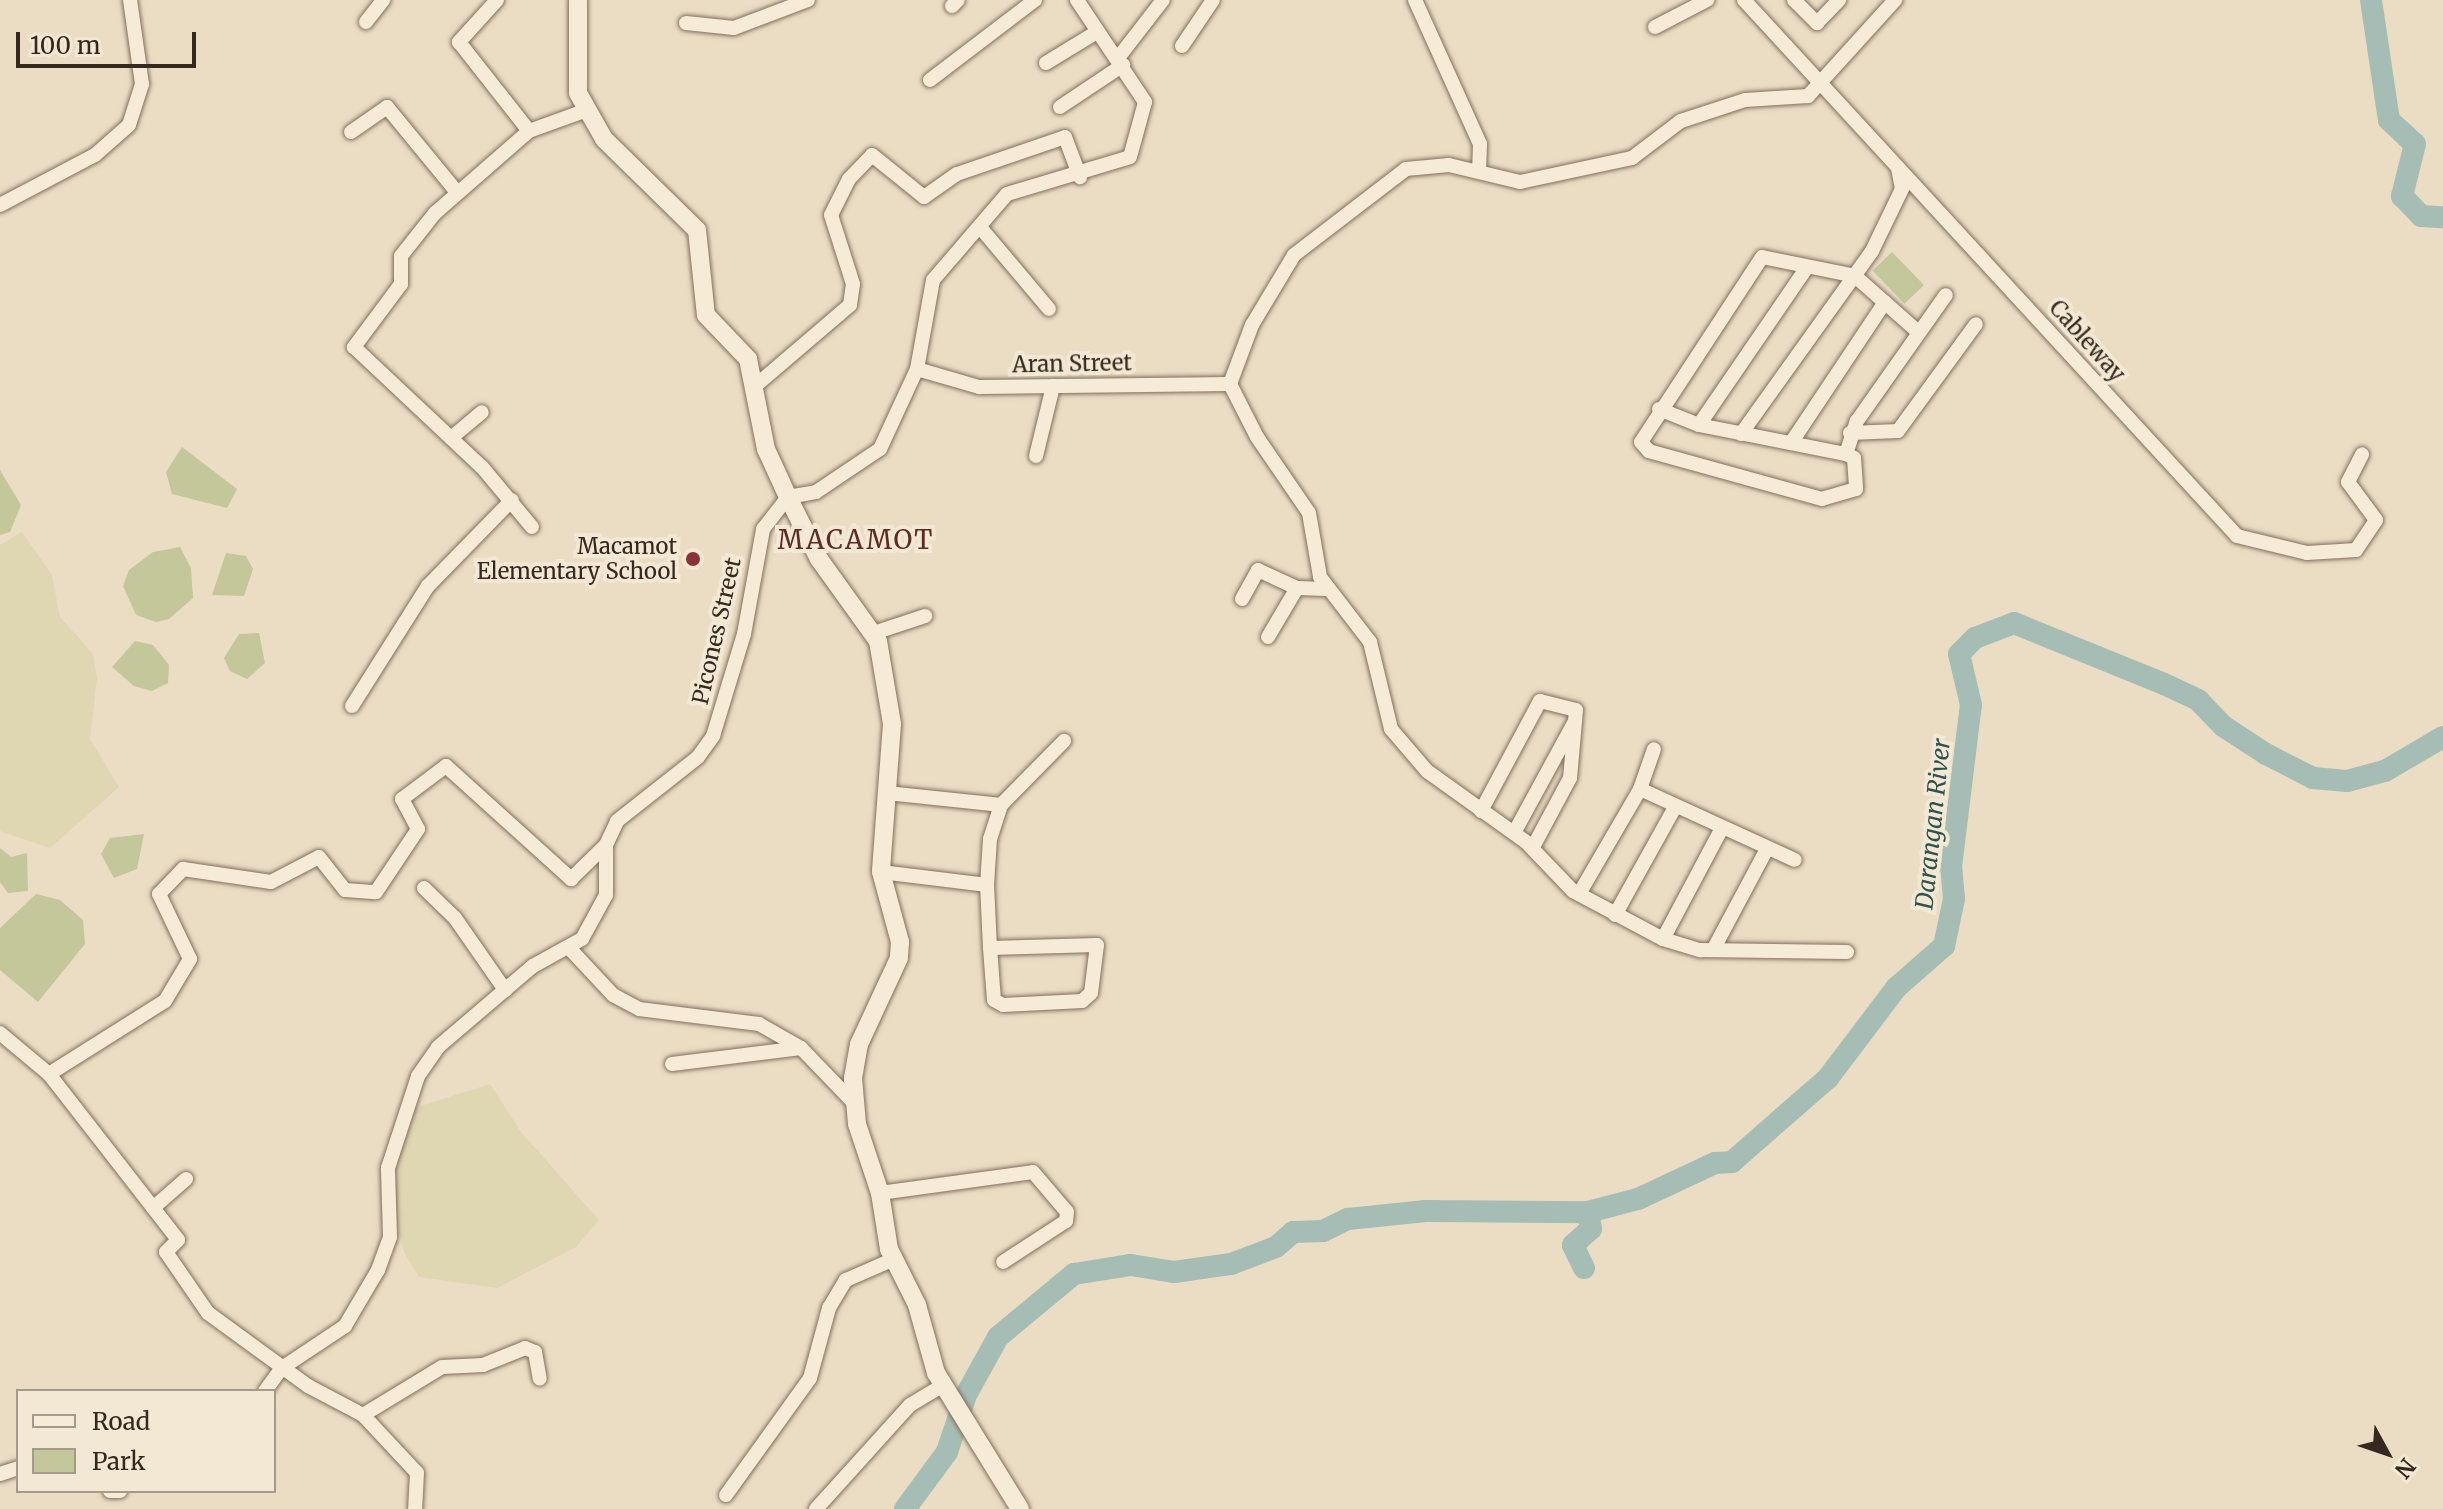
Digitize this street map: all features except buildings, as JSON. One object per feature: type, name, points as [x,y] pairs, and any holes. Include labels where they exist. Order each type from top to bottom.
[{"type":"street","points":[[0,205],[95,155],[129,125],[142,84],[130,0]]},
{"type":"street","points":[[366,22],[383,0]]},
{"type":"street","points":[[497,0],[459,42],[529,131]]},
{"type":"street","points":[[578,0],[578,93],[604,139],[697,230],[706,315],[748,359],[766,449],[788,497],[819,559],[874,633],[892,724],[881,872],[899,958],[859,1044],[854,1103],[880,1193],[894,1259],[917,1305],[945,1390],[1020,1509]]},
{"type":"street","points":[[686,23],[734,28],[779,6],[808,0]]},
{"type":"street","points":[[930,80],[1035,0]]},
{"type":"street","points":[[1060,107],[1121,61],[1163,0]]},
{"type":"street","points":[[1182,46],[1213,0]]},
{"type":"street","points":[[1415,0],[1480,144],[1479,171]]},
{"type":"street","points":[[1655,27],[1707,0]]},
{"type":"street","name":"Cableway","points":[[1744,0],[2237,536],[2283,551],[2356,550],[2376,520],[2348,482],[2362,454]]},
{"type":"street","points":[[1794,0],[1817,23],[1839,0]]},
{"type":"street","points":[[1847,952],[1713,950],[1663,939],[1579,894],[1533,847],[1427,771],[1391,729],[1370,642],[1326,589],[1309,513],[1257,437],[1230,384],[1252,325],[1294,255],[1406,169],[1479,171],[1520,182],[1632,158],[1681,121],[1745,100],[1808,96],[1895,0]]},
{"type":"street","points":[[788,497],[816,492],[872,459],[917,369],[933,280],[1007,194],[1080,177],[1130,157],[1145,102],[1121,61],[1078,4]]},
{"type":"street","points":[[1046,63],[1097,32]]},
{"type":"street","points":[[351,132],[387,107],[456,191]]},
{"type":"street","points":[[532,527],[512,500],[451,438],[354,347],[401,284],[401,256],[456,191],[529,131],[587,110]]},
{"type":"street","points":[[754,387],[850,305],[853,284],[831,215],[849,179],[872,155],[924,197],[957,174],[1065,137],[1080,177]]},
{"type":"street","points":[[1741,434],[1855,276],[1902,189],[1897,164]]},
{"type":"street","points":[[980,227],[1049,309]]},
{"type":"street","points":[[1659,409],[1699,425],[1846,454],[1854,458],[1856,489],[1822,499],[1649,451],[1641,442],[1659,409],[1762,257],[1806,269],[1855,276],[1917,331]]},
{"type":"street","points":[[1699,425],[1806,269]]},
{"type":"street","points":[[1846,454],[1850,433],[1917,331],[1946,295]]},
{"type":"street","points":[[1791,443],[1885,302]]},
{"type":"street","points":[[1850,433],[1898,431],[1976,324]]},
{"type":"street","name":"Aran Street","points":[[917,369],[979,387],[1230,384]]},
{"type":"street","points":[[1036,456],[1053,386]]},
{"type":"street","points":[[451,438],[482,412]]},
{"type":"street","name":"Picones Street","points":[[49,1074],[165,1001],[190,959],[159,894],[183,869],[271,882],[319,857],[345,890],[376,892],[418,829],[402,799],[446,766],[571,879],[606,845],[617,821],[698,757],[713,736],[744,634],[763,529],[788,497]]},
{"type":"street","points":[[352,706],[428,586],[512,500]]},
{"type":"street","points":[[1242,599],[1258,570],[1297,588],[1326,589]]},
{"type":"street","points":[[1268,637],[1297,588]]},
{"type":"street","points":[[874,633],[925,616]]},
{"type":"street","points":[[1481,811],[1540,701],[1576,710],[1570,778],[1533,847]]},
{"type":"street","points":[[1514,833],[1577,717]]},
{"type":"street","points":[[990,948],[1089,942],[1101,953],[1087,999],[1003,1005],[994,1000],[990,948],[987,885],[990,839],[1001,805],[1064,741]]},
{"type":"street","points":[[1579,894],[1640,789],[1654,749]]},
{"type":"street","points":[[1640,789],[1721,830],[1795,860]]},
{"type":"street","points":[[887,793],[1001,805]]},
{"type":"street","points":[[1615,915],[1675,807]]},
{"type":"street","points":[[1663,939],[1721,830]]},
{"type":"street","points":[[266,1389],[282,1368],[345,1326],[361,1301],[390,1237],[388,1168],[418,1076],[438,1047],[533,966],[571,950],[606,895],[606,845]]},
{"type":"street","points":[[1713,950],[1767,849]]},
{"type":"street","points":[[881,872],[987,885]]},
{"type":"street","points":[[424,888],[455,918],[505,990]]},
{"type":"street","points":[[571,950],[613,995],[639,1009],[759,1024],[801,1048],[854,1103]]},
{"type":"street","points":[[0,1033],[49,1074],[178,1240],[166,1252],[208,1313],[282,1368],[363,1415],[417,1473],[415,1509]]},
{"type":"street","points":[[672,1064],[801,1048]]},
{"type":"street","points":[[880,1193],[1033,1172],[1067,1212],[1066,1221],[1003,1262]]},
{"type":"street","points":[[153,1208],[186,1179]]},
{"type":"street","points":[[726,1495],[810,1378],[829,1308],[846,1280],[894,1259]]},
{"type":"street","points":[[363,1415],[442,1367],[483,1365],[525,1348],[535,1352],[540,1379]]},
{"type":"street","points":[[816,1509],[910,1405],[945,1390]]},
{"type":"shaded area","points":[[22,532],[52,575],[60,617],[93,654],[97,678],[90,739],[119,787],[50,848],[0,831],[0,545]]},
{"type":"shaded area","points":[[490,1084],[521,1132],[599,1220],[576,1247],[497,1288],[419,1277],[404,1252],[387,1184],[405,1111]]},
{"type":"green space","points":[[1892,252],[1924,285],[1905,304],[1873,271]]},
{"type":"green space","points":[[182,447],[237,489],[227,508],[172,494],[166,472]]},
{"type":"green space","points":[[0,470],[21,505],[10,532],[0,535]]},
{"type":"green space","points":[[180,547],[191,568],[193,598],[169,619],[156,622],[136,615],[123,586],[129,570],[153,552]]},
{"type":"green space","points":[[226,553],[246,556],[253,569],[244,596],[212,595]]},
{"type":"green space","points":[[259,633],[265,663],[247,679],[230,671],[224,658],[239,634]]},
{"type":"green space","points":[[135,641],[153,645],[169,665],[168,683],[152,691],[134,686],[112,667]]},
{"type":"green space","points":[[144,834],[137,869],[114,878],[101,854],[110,838]]},
{"type":"green space","points":[[0,848],[11,857],[27,853],[28,891],[8,893],[0,882]]},
{"type":"green space","points":[[36,894],[60,900],[83,920],[85,944],[38,1002],[0,970],[0,928]]},
{"type":"waterway","name":"Darangan River","points":[[2371,0],[2389,120],[2415,144],[2402,196],[2421,216],[2443,217]]},
{"type":"waterway","name":"Darangan River","points":[[1584,1268],[1573,1245],[1591,1229],[1588,1212],[1638,1199],[1715,1163],[1732,1162],[1828,1078],[1896,988],[1944,946],[1954,899],[1951,867],[1971,705],[1959,654],[1975,638],[2014,623],[2164,684],[2198,700],[2223,726],[2266,754],[2313,778],[2347,781],[2385,771],[2443,737]]},
{"type":"waterway","name":"Darangan River","points":[[905,1509],[947,1452],[966,1395],[998,1337],[1074,1274],[1131,1265],[1174,1272],[1231,1264],[1276,1247],[1293,1232],[1323,1231],[1348,1219],[1426,1211],[1588,1212]]},
{"type":"place","name":"Macamot Elementary School","points":[[693,559]]},
{"type":"district","name":"MACAMOT","points":[[856,540]]}]
